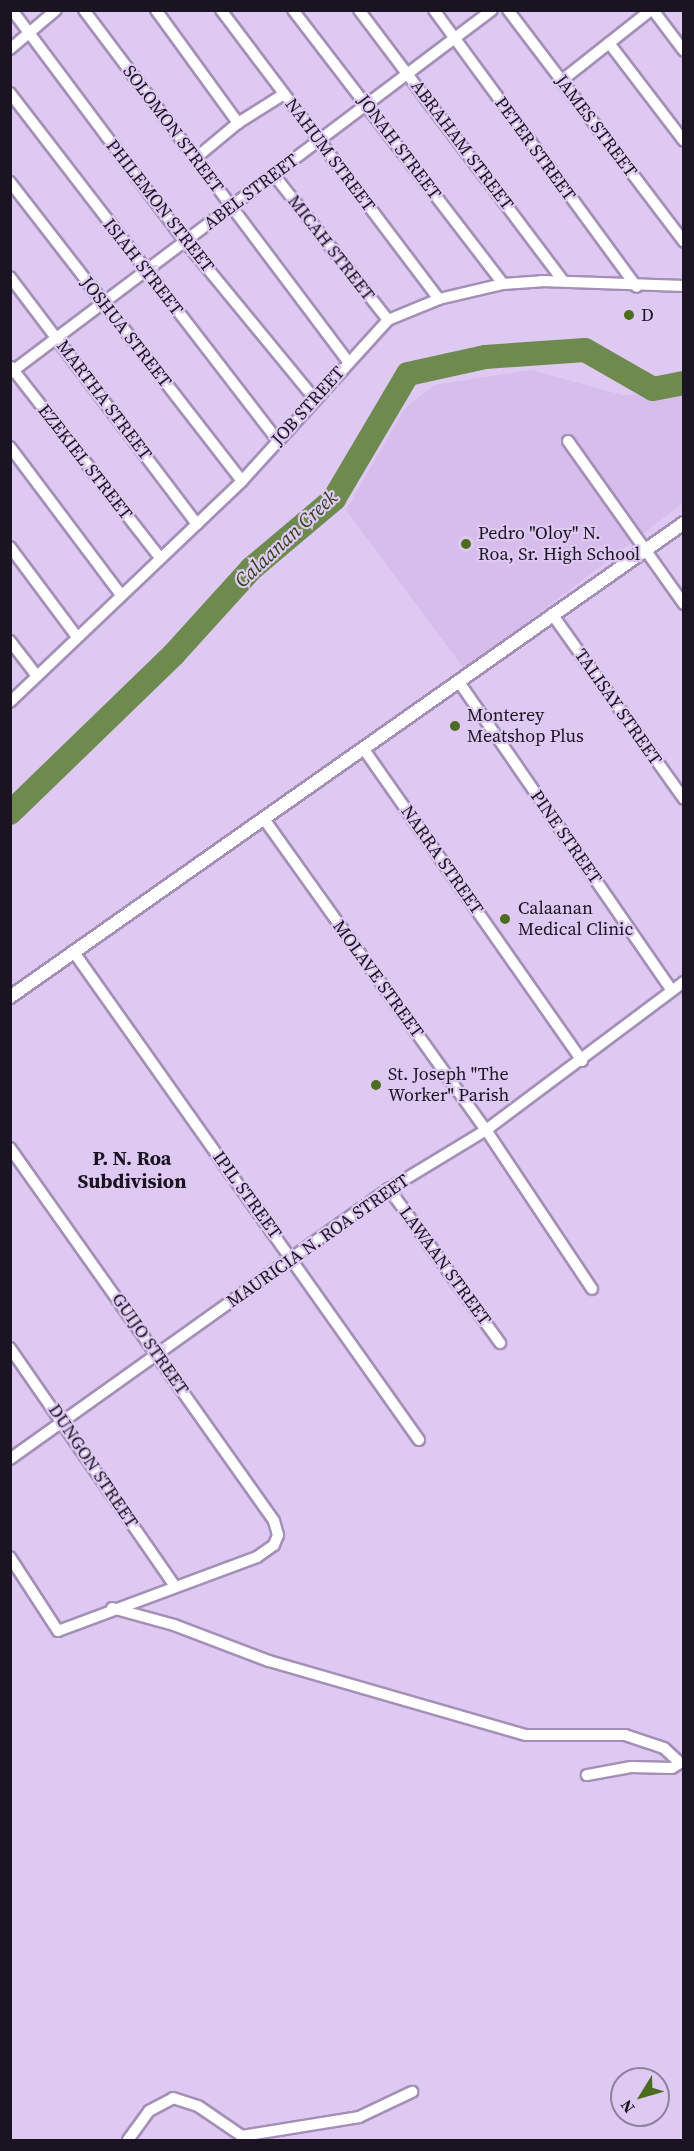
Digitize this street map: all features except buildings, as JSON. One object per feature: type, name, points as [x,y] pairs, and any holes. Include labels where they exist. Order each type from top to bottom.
[{"type":"street","name":"PHILEMON STREET","points":[[12,10],[185,241],[314,398]]},
{"type":"street","points":[[10,49],[56,10]]},
{"type":"street","name":"SOLOMON STREET","points":[[84,10],[348,362]]},
{"type":"street","points":[[156,10],[238,123]]},
{"type":"street","name":"NAHUM STREET","points":[[221,10],[440,299]]},
{"type":"street","name":"JONAH STREET","points":[[292,10],[503,284]]},
{"type":"street","name":"ABRAHAM STREET","points":[[359,10],[409,73],[563,281]]},
{"type":"street","name":"PETER STREET","points":[[434,10],[637,287]]},
{"type":"street","name":"ABEL STREET","points":[[12,370],[492,10]]},
{"type":"street","name":"JAMES STREET","points":[[508,10],[684,242]]},
{"type":"street","points":[[561,81],[652,10],[684,51]]},
{"type":"street","points":[[609,43],[684,141]]},
{"type":"street","name":"ISIAH STREET","points":[[10,93],[277,440]]},
{"type":"street","points":[[197,158],[238,123],[284,94]]},
{"type":"street","name":"MICAH STREET","points":[[274,175],[388,320]]},
{"type":"street","name":"JOSHUA STREET","points":[[10,182],[242,481]]},
{"type":"street","name":"MARTHA STREET","points":[[10,277],[197,524]]},
{"type":"street","name":"JOB STREET","points":[[10,702],[242,481],[314,398],[388,320],[440,299],[503,284],[563,281],[637,287],[684,286]]},
{"type":"street","name":"EZEKIEL STREET","points":[[12,370],[160,558]]},
{"type":"street","points":[[568,441],[684,604]]},
{"type":"street","points":[[10,447],[121,595]]},
{"type":"street","points":[[10,998],[73,951],[459,682],[644,548],[684,523]]},
{"type":"street","points":[[10,548],[77,637]]},
{"type":"street","name":"TALISAY STREET","points":[[552,614],[684,799]]},
{"type":"street","points":[[10,641],[37,676]]},
{"type":"street","name":"PINE STREET","points":[[459,682],[672,991]]},
{"type":"street","name":"NARRA STREET","points":[[363,748],[582,1061]]},
{"type":"street","name":"MOLAVE STREET","points":[[264,819],[486,1130],[592,1289]]},
{"type":"street","name":"IPIL STREET","points":[[73,951],[419,1440]]},
{"type":"street","name":"MAURICIA N. ROA STREET","points":[[10,1459],[389,1189],[486,1130],[582,1061],[684,982]]},
{"type":"street","name":"GUIJO STREET","points":[[10,1148],[274,1521],[278,1535],[274,1545],[257,1557],[174,1585]]},
{"type":"street","name":"LAWAAN STREET","points":[[389,1189],[500,1343]]},
{"type":"street","name":"DUNGON STREET","points":[[10,1348],[174,1585]]},
{"type":"street","points":[[10,1557],[58,1630],[174,1585]]},
{"type":"street","points":[[112,1608],[174,1625],[269,1661],[526,1735],[626,1735],[664,1748],[680,1762],[672,1768],[631,1767],[587,1775]]},
{"type":"street","points":[[128,2140],[150,2111],[173,2098],[198,2106],[242,2136],[359,2117],[412,2092]]},
{"type":"shaded area","points":[[531,370],[622,395],[683,394],[683,503],[465,670],[346,510],[405,408],[434,385]]},
{"type":"waterway","name":"Calaanan Creek","points":[[10,813],[174,654],[251,569],[334,499],[408,374],[485,357],[585,350],[653,389],[684,383]]},
{"type":"place","name":"D","points":[[629,315]]},
{"type":"place","name":"Pedro \"Oloy\" N. Roa, Sr. High School","points":[[466,544]]},
{"type":"place","name":"Monterey Meatshop Plus","points":[[455,726]]},
{"type":"place","name":"Calaanan Medical Clinic","points":[[505,919]]},
{"type":"place","name":"St. Joseph \"The Worker\" Parish","points":[[376,1085]]},
{"type":"district","name":"P. N. Roa Subdivision","points":[[132,1170]]}]
